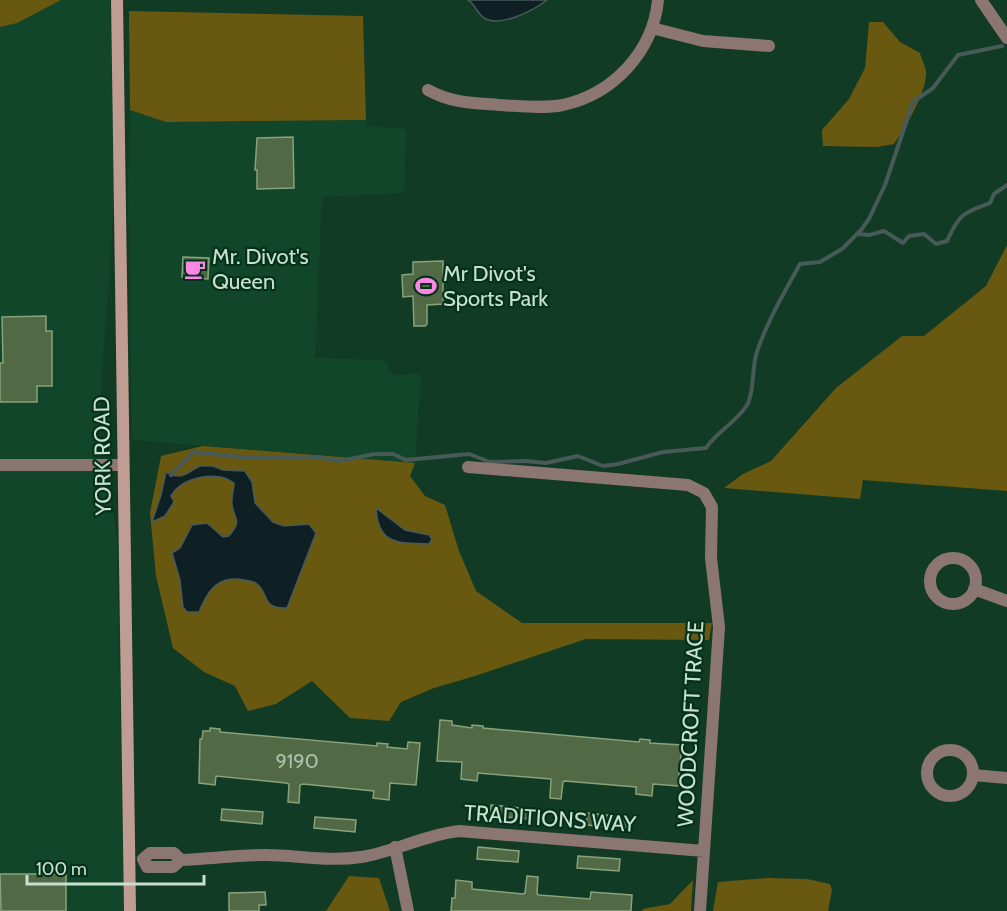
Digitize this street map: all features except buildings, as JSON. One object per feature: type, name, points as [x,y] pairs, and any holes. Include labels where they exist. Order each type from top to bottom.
[{"type":"street","name":"YORK ROAD","points":[[117,0],[130,911]]},
{"type":"street","points":[[428,90],[440,97],[457,102],[542,107],[574,102],[607,86],[623,74],[636,57],[652,28],[658,0]]},
{"type":"street","points":[[981,0],[1007,38]]},
{"type":"street","points":[[652,28],[703,41],[769,46]]},
{"type":"street","points":[[0,465],[123,465]]},
{"type":"street","name":"WOODCROFT TRACE","points":[[468,467],[688,485],[700,489],[708,497],[713,513],[711,558],[719,627],[700,911]]},
{"type":"street","points":[[974,589],[1007,601]]},
{"type":"street","points":[[973,775],[1007,778]]},
{"type":"street","name":"TRADITIONS WAY","points":[[129,858],[143,858],[150,853],[174,853],[180,860],[266,855],[333,860],[363,857],[435,834],[459,831],[704,851]]},
{"type":"street","points":[[395,847],[408,911]]},
{"type":"shaded area","points":[[0,0],[110,0],[114,204],[95,475],[110,494],[117,542],[124,911],[0,911]]},
{"type":"shaded area","points":[[0,0],[61,0],[17,23],[0,27]]},
{"type":"shaded area","points":[[468,0],[547,0],[526,13],[508,19],[491,21],[484,18]]},
{"type":"shaded area","points":[[129,11],[363,16],[366,120],[166,122],[130,110]]},
{"type":"shaded area","points":[[869,22],[883,22],[900,42],[920,53],[926,71],[923,89],[910,119],[894,144],[877,147],[823,146],[822,130],[849,99],[865,68]]},
{"type":"shaded area","points":[[130,110],[166,122],[366,120],[367,126],[406,129],[404,193],[322,197],[315,358],[384,360],[394,375],[421,374],[415,463],[132,440],[128,190]]},
{"type":"shaded area","points":[[1007,245],[1007,491],[863,480],[860,499],[724,488],[743,474],[771,461],[836,388],[902,336],[924,336],[986,286]]},
{"type":"shaded area","points":[[203,446],[415,463],[410,476],[425,496],[445,505],[459,551],[476,591],[522,623],[712,623],[709,640],[586,639],[434,688],[401,702],[389,721],[350,718],[312,681],[276,704],[248,711],[235,686],[204,672],[173,648],[156,576],[150,513],[161,456]]},
{"type":"shaded area","points":[[200,466],[245,471],[252,482],[255,503],[273,522],[284,526],[309,524],[316,533],[287,608],[279,608],[270,604],[256,583],[235,579],[215,586],[206,597],[199,612],[187,612],[183,607],[180,580],[172,553],[180,548],[192,525],[207,523],[223,537],[229,536],[237,523],[232,501],[234,483],[227,479],[209,476],[191,480],[176,489],[171,496],[174,502],[165,516],[152,522],[166,472],[180,476]]},
{"type":"shaded area","points":[[376,508],[405,530],[429,535],[432,539],[429,544],[392,540],[381,529]]},
{"type":"shaded area","points":[[349,876],[379,878],[390,911],[326,911]]},
{"type":"shaded area","points":[[767,878],[807,879],[830,884],[832,890],[828,911],[713,911],[718,882]]},
{"type":"shaded area","points":[[693,880],[691,911],[642,911],[670,904]]},
{"type":"waterway","points":[[171,475],[194,452],[241,457],[317,457],[341,461],[374,454],[393,454],[406,460],[469,454],[490,462],[546,463],[578,456],[603,466],[663,452],[706,448],[747,405],[751,395],[756,355],[760,343],[800,264],[820,262],[842,249],[869,219],[885,185],[913,102],[933,88],[958,55],[1002,46]]},
{"type":"waterway","points":[[858,234],[869,235],[884,231],[903,243],[909,236],[924,234],[936,244],[947,241],[955,225],[963,216],[990,203],[994,194],[1007,185]]},
{"type":"place","name":"Mr. Divot's Queen","points":[[195,269]]},
{"type":"place","name":"Mr Divot's Sports Park","points":[[426,286]]}]
